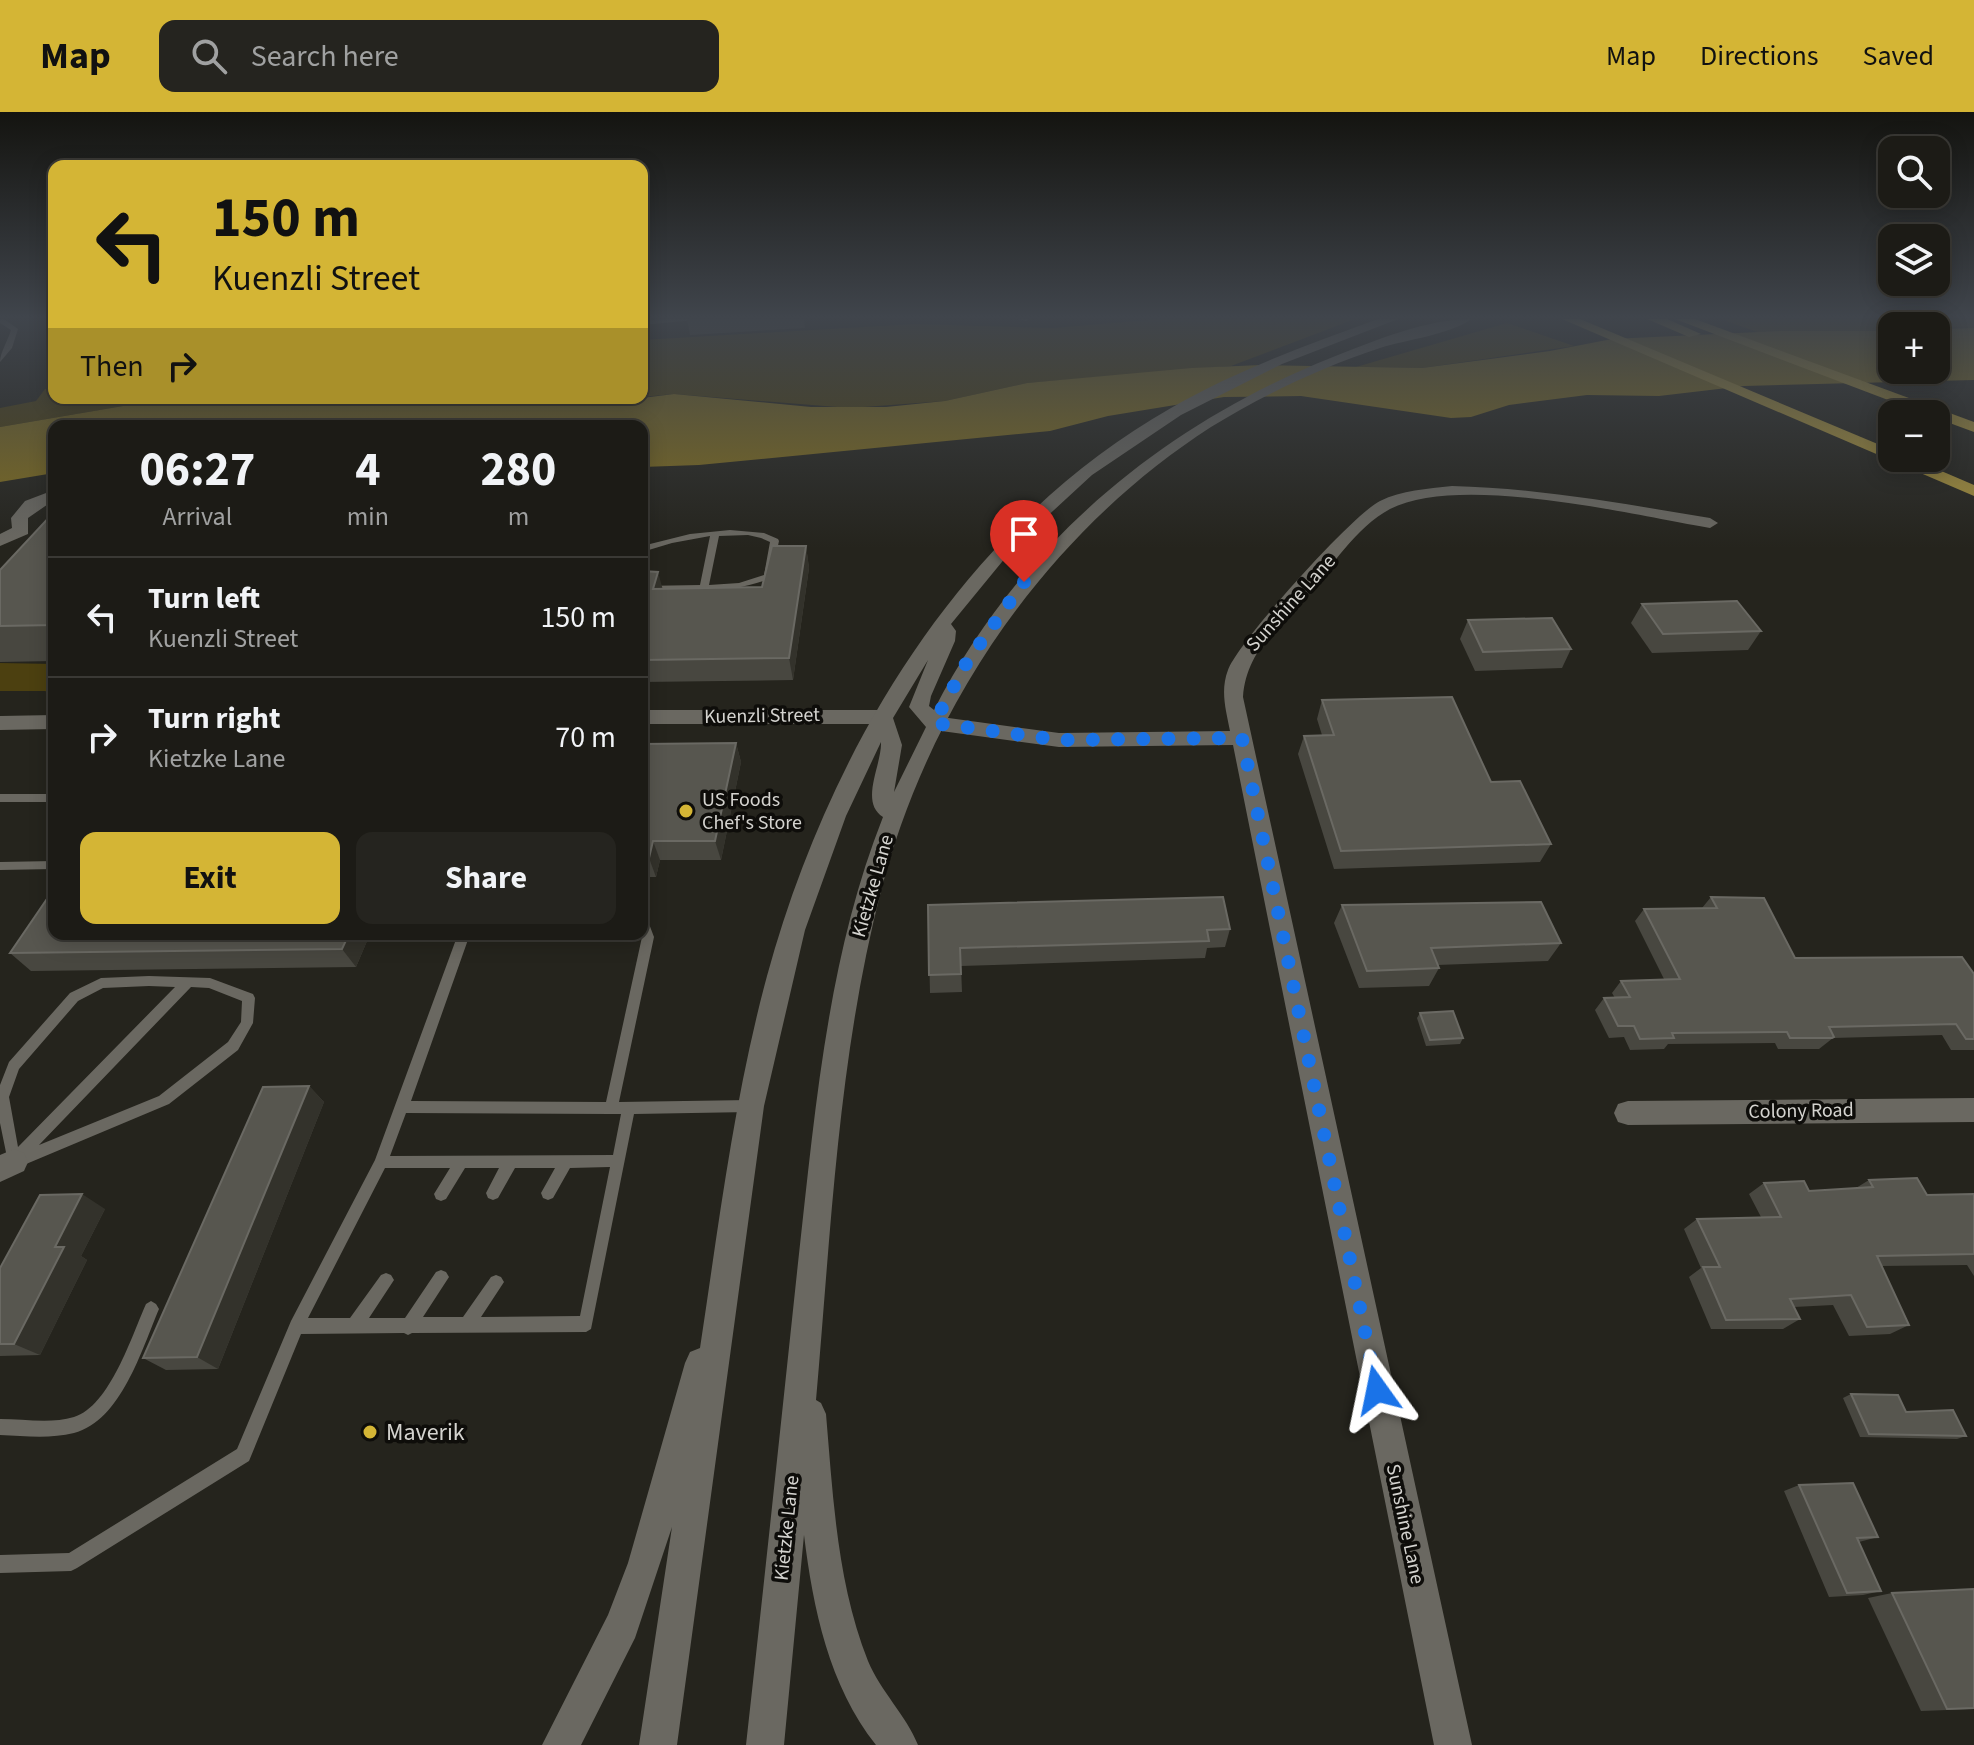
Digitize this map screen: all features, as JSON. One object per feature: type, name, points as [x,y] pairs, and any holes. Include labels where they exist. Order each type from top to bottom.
[{"type":"highway","points":[[1748,395],[1878,450]]},
{"type":"highway","points":[[1950,421],[1974,427]]},
{"type":"highway","points":[[1950,424],[1974,437]]},
{"type":"highway","points":[[1929,472],[1974,491]]},
{"type":"main road","points":[[658,1745],[750,1106],[793,930],[831,827],[882,717],[941,623],[967,588],[1027,523],[1133,437],[1202,395]]},
{"type":"main road","name":"Kietzke Lane","points":[[765,1745],[841,1023],[865,903],[895,814],[934,723],[967,662],[1006,605],[1044,559],[1103,500],[1185,436],[1262,395]]},
{"type":"main road","name":"Sunshine Lane","points":[[1453,1745],[1233,697],[1233,679],[1238,664],[1271,624],[1384,505],[1423,492],[1472,489],[1710,523]]},
{"type":"main road","points":[[0,541],[30,532],[17,524],[19,516],[29,506],[48,498]]},
{"type":"main road","points":[[941,623],[947,631],[946,643],[921,687],[919,707],[934,723],[1059,740],[1242,738]]},
{"type":"main road","name":"Kuenzli Street","points":[[648,717],[882,717]]},
{"type":"main road","points":[[882,717],[892,735],[893,758],[881,796],[885,808],[895,814]]},
{"type":"main road","points":[[0,723],[48,722]]},
{"type":"main road","name":"Colony Road","points":[[1628,1113],[1974,1110]]},
{"type":"main road","points":[[561,1745],[622,1625],[645,1563],[672,1459],[724,1288]]},
{"type":"main road","points":[[805,1347],[816,1494],[839,1632],[865,1698],[899,1745]]},
{"type":"lane","points":[[648,547],[683,535],[762,534],[775,541],[768,576],[736,586],[648,589]]},
{"type":"lane","points":[[704,586],[715,535]]},
{"type":"lane","points":[[0,798],[48,798]]},
{"type":"lane","points":[[0,866],[48,865]]},
{"type":"lane","points":[[0,1564],[71,1562],[243,1455],[296,1326],[381,1162],[462,940]]},
{"type":"lane","points":[[611,1108],[647,940]]},
{"type":"lane","points":[[7,1165],[188,982]]},
{"type":"lane","points":[[188,982],[210,983],[249,998],[247,1023],[233,1046],[164,1100],[7,1165],[2,1097],[14,1066],[74,997],[101,983],[188,982]]},
{"type":"lane","points":[[402,1107],[750,1106]]},
{"type":"lane","points":[[296,1326],[586,1324],[629,1107]]},
{"type":"lane","points":[[441,1194],[462,1161]]},
{"type":"lane","points":[[493,1193],[511,1161]]},
{"type":"lane","points":[[548,1193],[566,1161]]},
{"type":"lane","points":[[381,1162],[619,1161]]},
{"type":"lane","points":[[408,1327],[441,1277]]},
{"type":"lane","points":[[354,1326],[386,1280]]},
{"type":"lane","points":[[467,1325],[496,1282]]},
{"type":"lane","points":[[0,1427],[63,1427],[83,1423],[105,1406],[151,1309]]},
{"type":"shaded area","points":[[40,395],[48,395],[48,404],[135,404],[0,427],[0,408],[36,401]]},
{"type":"shaded area","points":[[687,395],[811,407],[886,407],[971,395],[1585,395],[1509,405],[1471,417],[1451,418],[1301,396],[1224,397],[1108,416],[1050,431],[699,465],[648,467],[648,420],[48,420],[48,474],[0,482],[0,427],[135,404],[648,404],[648,397]]},
{"type":"shaded area","points":[[689,395],[971,395],[945,401],[850,408]]},
{"type":"shaded area","points":[[0,663],[48,664],[48,692],[0,691]]},
{"type":"building","points":[[48,518],[48,625],[0,626],[0,570]]},
{"type":"building","points":[[772,546],[806,546],[789,658],[648,660],[648,571],[658,572],[653,589],[762,587]]},
{"type":"building","points":[[1737,601],[1761,631],[1663,634],[1642,604]]},
{"type":"building","points":[[1552,618],[1571,649],[1483,652],[1468,620]]},
{"type":"building","points":[[1452,697],[1491,782],[1520,781],[1551,844],[1341,851],[1304,736],[1334,735],[1322,700]]},
{"type":"building","name":"US Foods Chef's Store","points":[[736,743],[715,841],[653,841],[648,858],[648,744]]},
{"type":"building","points":[[48,897],[48,940],[346,940],[342,949],[10,953]]},
{"type":"building","points":[[1223,897],[1230,929],[1207,930],[1209,941],[960,948],[961,974],[929,975],[928,905]]},
{"type":"building","points":[[1711,897],[1764,898],[1795,958],[1962,957],[1974,974],[1974,1039],[1966,1039],[1956,1024],[1829,1027],[1832,1038],[1790,1038],[1787,1032],[1672,1033],[1674,1038],[1640,1039],[1634,1026],[1618,1026],[1604,998],[1630,997],[1621,981],[1680,979],[1644,909],[1717,908]]},
{"type":"building","points":[[1541,902],[1561,943],[1431,948],[1439,968],[1367,971],[1342,905]]},
{"type":"building","points":[[1453,1011],[1463,1038],[1430,1040],[1420,1013]]},
{"type":"building","points":[[309,1086],[197,1357],[143,1358],[263,1087]]},
{"type":"building","points":[[1917,1178],[1927,1195],[1974,1194],[1974,1254],[1877,1256],[1909,1325],[1867,1327],[1851,1295],[1790,1299],[1800,1319],[1726,1320],[1703,1267],[1720,1267],[1697,1219],[1781,1217],[1764,1183],[1804,1181],[1809,1191],[1873,1187],[1869,1180]]},
{"type":"building","points":[[82,1194],[55,1247],[64,1247],[14,1344],[0,1344],[0,1268],[40,1195]]},
{"type":"building","points":[[1851,1394],[1898,1395],[1906,1412],[1953,1410],[1966,1436],[1869,1434]]},
{"type":"building","points":[[1853,1483],[1878,1537],[1857,1538],[1881,1591],[1847,1593],[1799,1485]]},
{"type":"building","points":[[1974,1589],[1974,1708],[1947,1709],[1892,1593]]},
{"type":"place","name":"US Foods Chef's Store","points":[[686,811]]},
{"type":"place","name":"Maverik","points":[[370,1432]]},
{"type":"route","points":[[1024,582],[967,662],[934,723],[1059,740],[1242,738],[1377,1390]]}]
